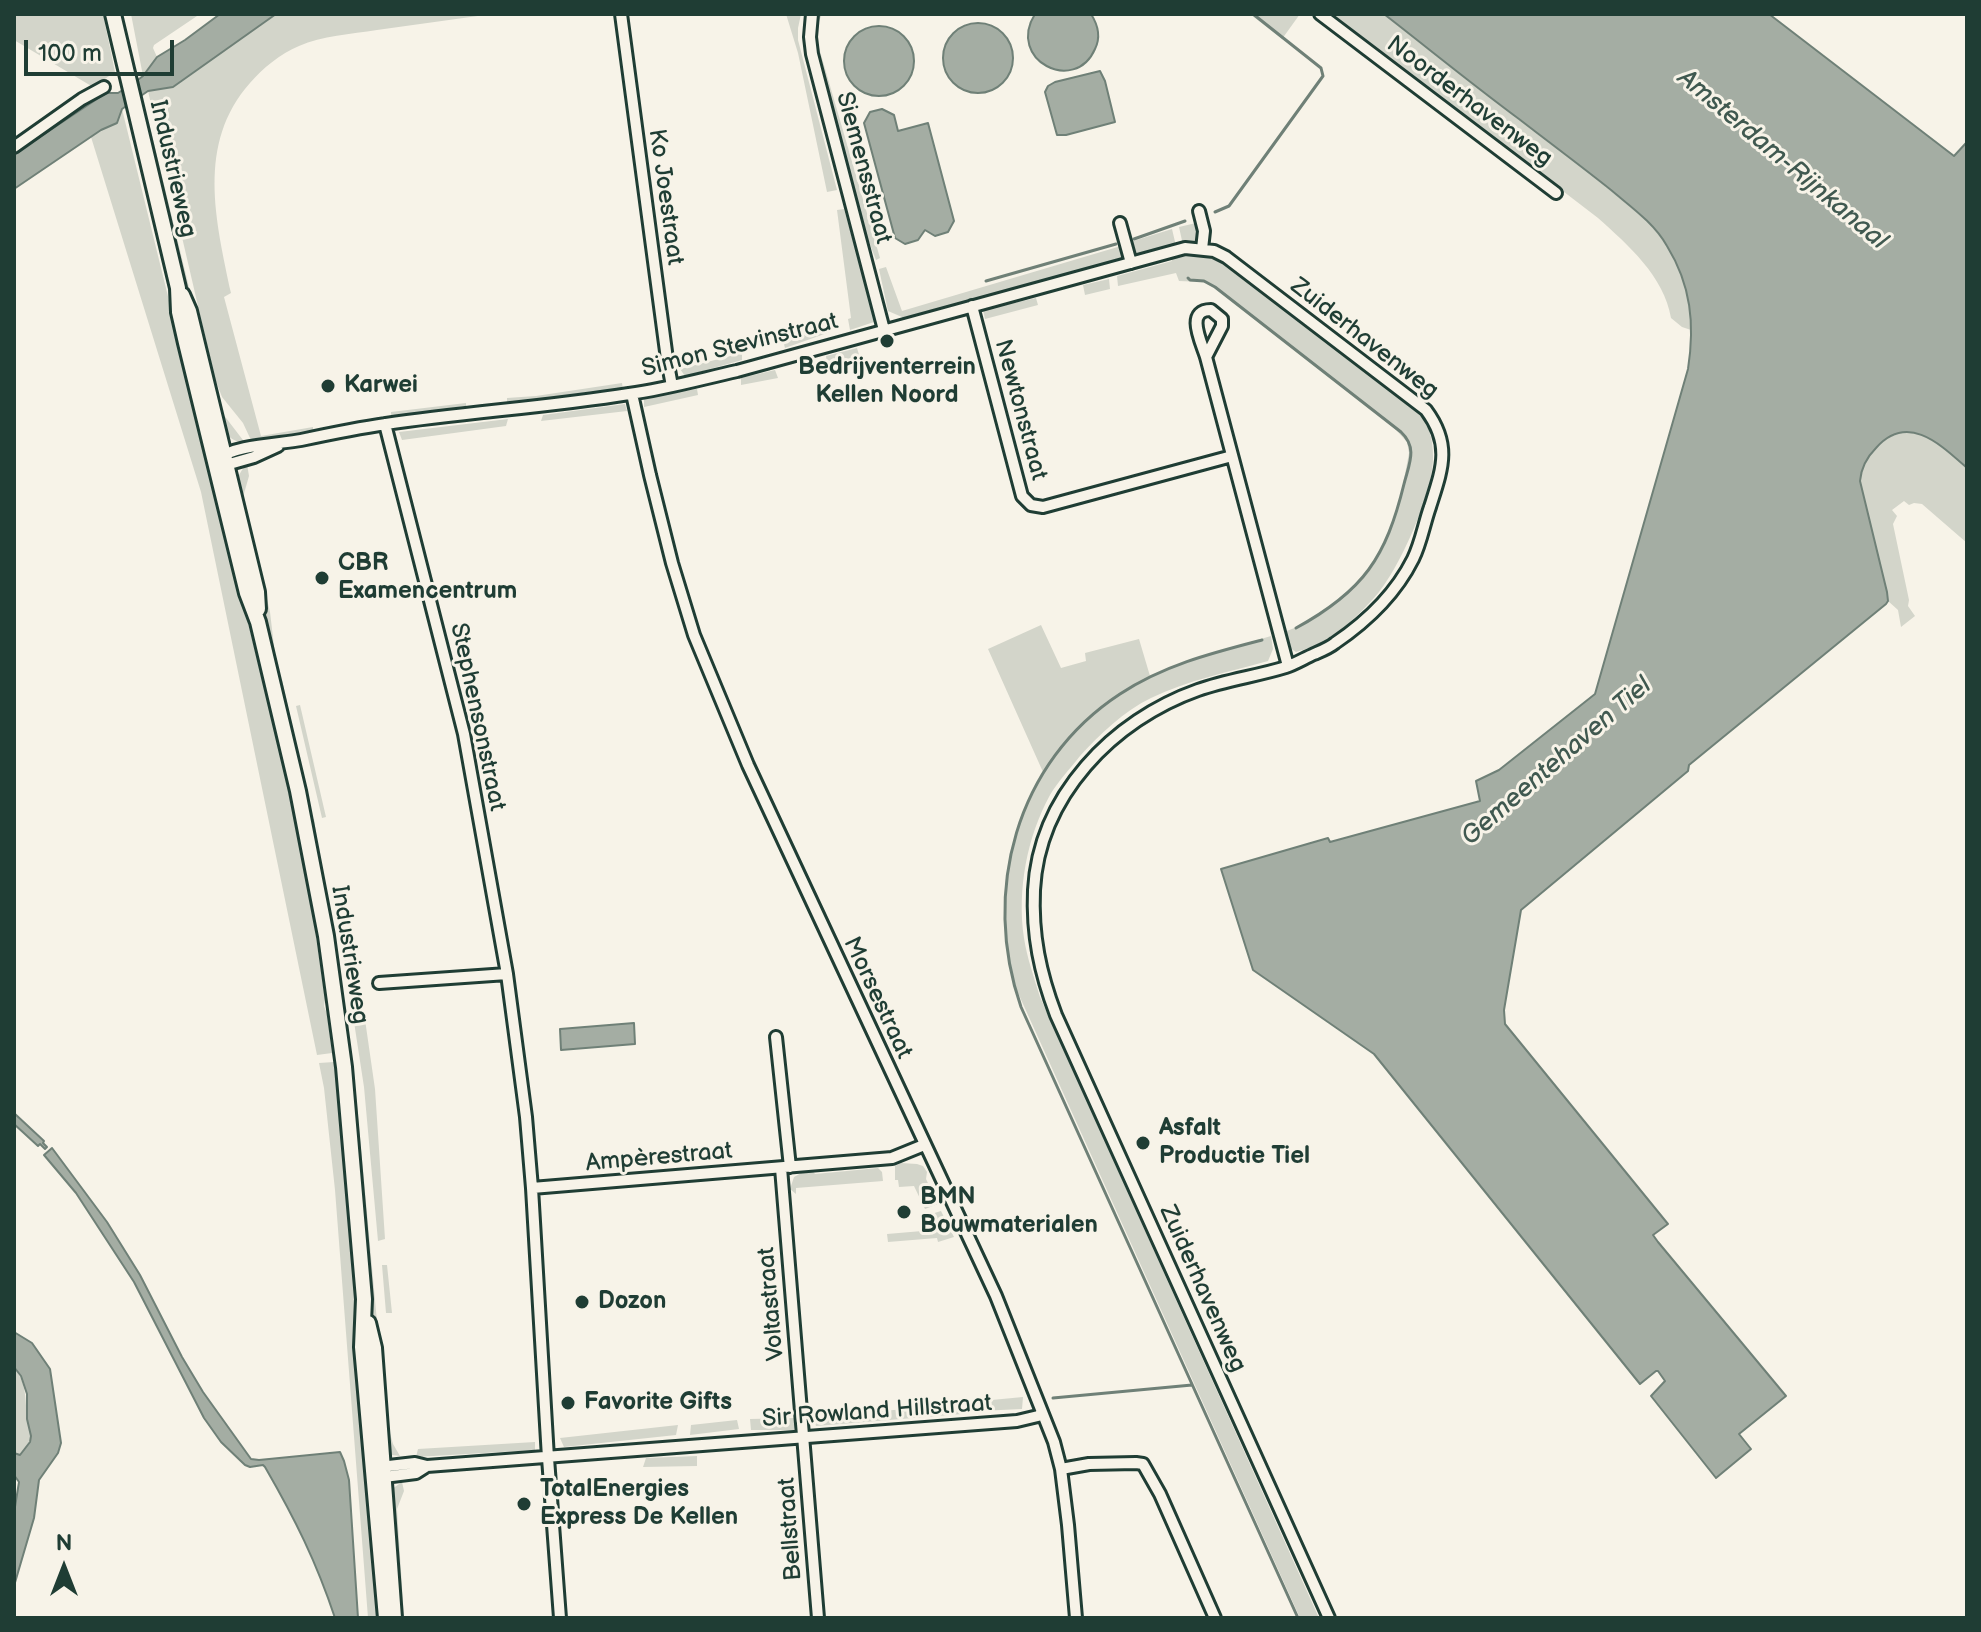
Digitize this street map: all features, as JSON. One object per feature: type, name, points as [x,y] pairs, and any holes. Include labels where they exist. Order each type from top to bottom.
[{"type":"main road","name":"Industrieweg","points":[[113,14],[178,288],[179,312],[222,460],[247,593],[258,622],[298,791],[326,936],[344,1067],[364,1299],[374,1348],[386,1618]]},
{"type":"main road","name":"Industrieweg","points":[[380,1471],[394,1618]]},
{"type":"street","name":"Ko Joestraat","points":[[621,14],[672,386]]},
{"type":"street","name":"Siemensstraat","points":[[812,14],[812,54],[884,330]]},
{"type":"street","name":"Noorderhavenweg","points":[[1320,14],[1556,193]]},
{"type":"street","points":[[14,147],[104,87]]},
{"type":"street","points":[[1199,211],[1204,231],[1202,249]]},
{"type":"street","points":[[1120,223],[1131,263]]},
{"type":"street","name":"Simon Stevinstraat","points":[[222,460],[254,457],[280,445],[385,424],[632,394],[672,386],[737,371],[1185,248],[1202,249]]},
{"type":"street","name":"Zuiderhavenweg","points":[[1202,249],[1226,257],[1426,410],[1436,423],[1443,441],[1438,481],[1413,558],[1391,592],[1374,611],[1333,645],[1288,666],[1198,689],[1164,704],[1127,726],[1097,753],[1073,781],[1051,819],[1039,857],[1034,887],[1034,922],[1043,979],[1056,1015],[1329,1618]]},
{"type":"street","name":"Newtonstraat","points":[[972,306],[1022,496],[1031,505],[1043,507],[1232,456]]},
{"type":"street","points":[[1206,357],[1288,666]]},
{"type":"street","name":"Morsestraat","points":[[632,394],[672,563],[694,635],[748,765],[996,1296],[1054,1442],[1061,1469],[1076,1618]]},
{"type":"street","name":"Stephensonstraat","points":[[385,424],[464,734],[507,974],[532,1188],[560,1618]]},
{"type":"street","points":[[379,983],[507,974]]},
{"type":"street","points":[[776,1037],[786,1167]]},
{"type":"street","name":"Ampèrestraat","points":[[532,1188],[892,1158],[924,1145]]},
{"type":"street","name":"Voltastraat","points":[[786,1167],[803,1437]]},
{"type":"street","name":"Sir Rowland Hillstraat","points":[[380,1471],[416,1473],[427,1466],[1017,1421],[1042,1413]]},
{"type":"street","name":"Bellstraat","points":[[803,1437],[818,1618]]},
{"type":"street","points":[[1061,1469],[1089,1464],[1143,1464],[1160,1494],[1215,1618]]},
{"type":"shaded area","points":[[14,14],[103,14],[115,72],[93,87],[14,40]]},
{"type":"shaded area","points":[[131,14],[200,14],[154,45],[157,57],[143,76]]},
{"type":"shaded area","points":[[276,14],[492,14],[337,36],[299,46],[266,67],[233,107],[222,131],[216,157],[216,211],[231,293],[224,297],[261,436],[313,427],[313,431],[253,440],[222,397],[215,379],[148,91],[173,87]]},
{"type":"shaded area","points":[[786,14],[801,14],[798,40],[837,190],[827,192],[798,53]]},
{"type":"shaded area","points":[[817,14],[822,14],[817,26],[817,41],[880,258],[876,260],[866,234],[814,43]]},
{"type":"shaded area","points":[[1250,14],[1300,14],[1282,39]]},
{"type":"shaded area","points":[[1332,14],[1384,14],[1647,221],[1666,243],[1683,277],[1690,305],[1691,330],[1671,318],[1653,275],[1598,218]]},
{"type":"shaded area","points":[[122,109],[285,773],[314,923],[332,1053],[317,1055],[201,492],[91,137],[109,127]]},
{"type":"shaded area","points":[[145,123],[149,123],[215,394],[223,414],[246,444],[230,438],[224,430],[178,263]]},
{"type":"shaded area","points":[[844,209],[874,322],[850,330],[837,210]]},
{"type":"shaded area","points":[[1196,223],[1198,240],[1183,245],[1179,227]]},
{"type":"shaded area","points":[[1172,229],[1176,246],[1136,256],[1130,242]]},
{"type":"shaded area","points":[[1121,246],[1123,259],[902,319],[888,311],[879,269],[886,267],[902,311]]},
{"type":"shaded area","points":[[1169,251],[1205,252],[1215,258],[1418,411],[1430,432],[1433,456],[1428,488],[1415,527],[1397,564],[1361,612],[1322,643],[1296,652],[1284,644],[1281,633],[1312,620],[1341,601],[1375,563],[1388,537],[1399,501],[1409,453],[1407,442],[1354,395],[1215,288],[1203,282],[1179,281],[1176,273],[1118,286],[1117,276],[1172,261]]},
{"type":"shaded area","points":[[1109,279],[1110,289],[1085,295],[1083,285]]},
{"type":"shaded area","points":[[1036,298],[1038,305],[985,319],[983,310]]},
{"type":"shaded area","points":[[828,321],[830,332],[785,348],[782,337]]},
{"type":"shaded area","points":[[857,348],[860,358],[827,365],[826,356]]},
{"type":"shaded area","points":[[742,353],[742,360],[685,376],[680,369]]},
{"type":"shaded area","points":[[775,370],[778,378],[741,385],[741,378]]},
{"type":"shaded area","points":[[622,383],[623,390],[587,392],[539,402],[507,403],[507,398]]},
{"type":"shaded area","points":[[697,389],[698,395],[644,407],[644,398]]},
{"type":"shaded area","points":[[466,403],[466,406],[391,417],[391,412]]},
{"type":"shaded area","points":[[625,404],[627,411],[541,421],[543,415]]},
{"type":"shaded area","points":[[508,419],[506,426],[402,440],[399,432]]},
{"type":"shaded area","points":[[1905,432],[1931,440],[1967,468],[1967,543],[1922,504],[1909,505],[1904,501],[1892,510],[1897,516],[1893,524],[1908,606],[1915,616],[1901,627],[1898,610],[1888,601],[1860,481],[1865,464],[1875,449],[1888,438]]},
{"type":"shaded area","points":[[247,464],[249,476],[243,497],[270,612],[277,674],[236,480]]},
{"type":"shaded area","points":[[1041,625],[1061,668],[1086,661],[1085,653],[1139,639],[1150,676],[1189,660],[1271,636],[1273,649],[1268,661],[1194,681],[1151,698],[1131,709],[1080,756],[1050,795],[1035,828],[1023,883],[1022,920],[1027,953],[1040,997],[1319,1618],[1300,1618],[1014,984],[1005,928],[1006,875],[1019,824],[1043,772],[988,649]]},
{"type":"shaded area","points":[[279,680],[282,680],[311,809],[306,809]]},
{"type":"shaded area","points":[[300,705],[326,817],[322,818],[296,706]]},
{"type":"shaded area","points":[[314,819],[340,963],[356,1094],[386,1419],[400,1456],[392,1455],[387,1449],[371,1293],[308,820]]},
{"type":"shaded area","points":[[343,895],[353,969],[358,971],[375,1089],[385,1239],[378,1241],[364,1087],[335,898]]},
{"type":"shaded area","points":[[334,1062],[349,1212],[380,1618],[368,1618],[335,1190],[319,1063]]},
{"type":"shaded area","points":[[901,1163],[923,1166],[938,1204],[925,1209],[914,1186],[899,1187],[898,1180],[895,1180],[895,1166]]},
{"type":"shaded area","points":[[878,1168],[883,1181],[796,1188],[796,1194],[790,1189],[794,1177],[803,1172],[812,1170],[815,1174]]},
{"type":"shaded area","points":[[941,1211],[954,1237],[938,1242],[937,1238],[888,1242],[887,1234],[934,1230],[928,1215]]},
{"type":"shaded area","points":[[382,1265],[387,1265],[392,1313],[386,1313]]},
{"type":"shaded area","points":[[14,1367],[23,1385],[30,1433],[29,1442],[20,1455],[14,1453]]},
{"type":"shaded area","points":[[1023,1397],[1022,1409],[980,1411],[981,1401]]},
{"type":"shaded area","points":[[963,1404],[962,1414],[816,1426],[813,1417]]},
{"type":"shaded area","points":[[795,1418],[794,1430],[751,1430],[750,1419]]},
{"type":"shaded area","points":[[737,1420],[739,1429],[690,1435],[691,1425]]},
{"type":"shaded area","points":[[678,1425],[676,1435],[564,1447],[560,1438]]},
{"type":"shaded area","points":[[535,1442],[535,1450],[416,1457],[418,1449]]},
{"type":"shaded area","points":[[697,1456],[697,1466],[643,1467],[646,1458]]},
{"type":"shaded area","points":[[402,1482],[404,1491],[397,1509],[404,1618],[397,1618],[389,1494]]},
{"type":"water","points":[[220,14],[276,14],[173,87],[148,91],[122,109],[117,123],[101,130],[14,189],[14,154],[106,93],[118,93],[135,82],[157,57]]},
{"type":"water","points":[[1035,14],[1091,14],[1097,27],[1098,40],[1085,63],[1073,69],[1060,70],[1047,66],[1036,57],[1029,45],[1028,31]]},
{"type":"water","points":[[1384,14],[1769,14],[1954,156],[1967,144],[1967,468],[1935,442],[1912,432],[1888,438],[1876,448],[1865,463],[1860,481],[1887,592],[1886,604],[1689,765],[1688,771],[1521,910],[1504,1010],[1505,1024],[1668,1224],[1653,1235],[1786,1396],[1739,1434],[1751,1449],[1716,1478],[1651,1396],[1665,1381],[1658,1371],[1640,1384],[1374,1054],[1253,970],[1221,869],[1328,838],[1330,842],[1480,801],[1476,781],[1499,770],[1595,694],[1688,369],[1691,321],[1686,290],[1675,261],[1656,230],[1611,190]]},
{"type":"water","points":[[971,23],[985,23],[1007,38],[1013,58],[1011,71],[1003,83],[985,93],[971,93],[949,78],[943,65],[943,51],[958,29]]},
{"type":"water","points":[[879,26],[904,36],[914,61],[904,86],[879,96],[854,86],[844,61],[854,36]]},
{"type":"water","points":[[1100,71],[1115,122],[1057,135],[1045,92],[1048,86]]},
{"type":"water","points":[[882,109],[894,115],[898,131],[928,123],[954,221],[948,232],[935,236],[925,230],[918,240],[905,244],[895,238],[864,123],[870,112]]},
{"type":"water","points":[[634,1023],[635,1044],[561,1050],[560,1029]]},
{"type":"water","points":[[14,1113],[44,1141],[45,1149],[14,1124]]},
{"type":"water","points":[[52,1148],[107,1222],[140,1275],[203,1392],[251,1459],[340,1452],[349,1480],[358,1618],[335,1618],[304,1541],[265,1467],[245,1465],[221,1442],[204,1418],[134,1282],[76,1193],[44,1155]]},
{"type":"water","points":[[14,1332],[32,1343],[50,1369],[61,1443],[58,1453],[39,1480],[34,1518],[14,1586],[14,1513],[19,1482],[14,1475],[14,1453],[20,1455],[31,1436],[27,1394],[21,1376],[14,1367]]},
{"type":"waterway","points":[[1215,212],[1229,206],[1323,76],[1321,68],[1253,14]]},
{"type":"waterway","points":[[1134,239],[1185,221]]},
{"type":"waterway","points":[[986,281],[1116,244]]},
{"type":"waterway","points":[[1188,278],[1215,287],[1401,432],[1411,450],[1397,510],[1369,570],[1339,600],[1296,628]]},
{"type":"waterway","points":[[1262,640],[1207,655],[1154,675],[1120,694],[1084,722],[1055,755],[1032,793],[1016,833],[1007,875],[1005,919],[1010,963],[1021,1007],[1298,1618]]},
{"type":"waterway","points":[[1053,1398],[1192,1385]]},
{"type":"place","name":"Bedrijventerrein Kellen Noord","points":[[887,341]]},
{"type":"place","name":"Karwei","points":[[328,386]]},
{"type":"place","name":"CBR Examencentrum","points":[[322,578]]},
{"type":"place","name":"Asfalt Productie Tiel","points":[[1143,1143]]},
{"type":"place","name":"BMN Bouwmaterialen","points":[[904,1212]]},
{"type":"place","name":"Dozon","points":[[582,1302]]},
{"type":"place","name":"Favorite Gifts","points":[[568,1403]]},
{"type":"place","name":"TotalEnergies Express De Kellen","points":[[524,1504]]},
{"type":"water label","name":"Amsterdam-Rijnkanaal","points":[[1782,160]]},
{"type":"water label","name":"Gemeentehaven Tiel","points":[[1557,762]]}]
